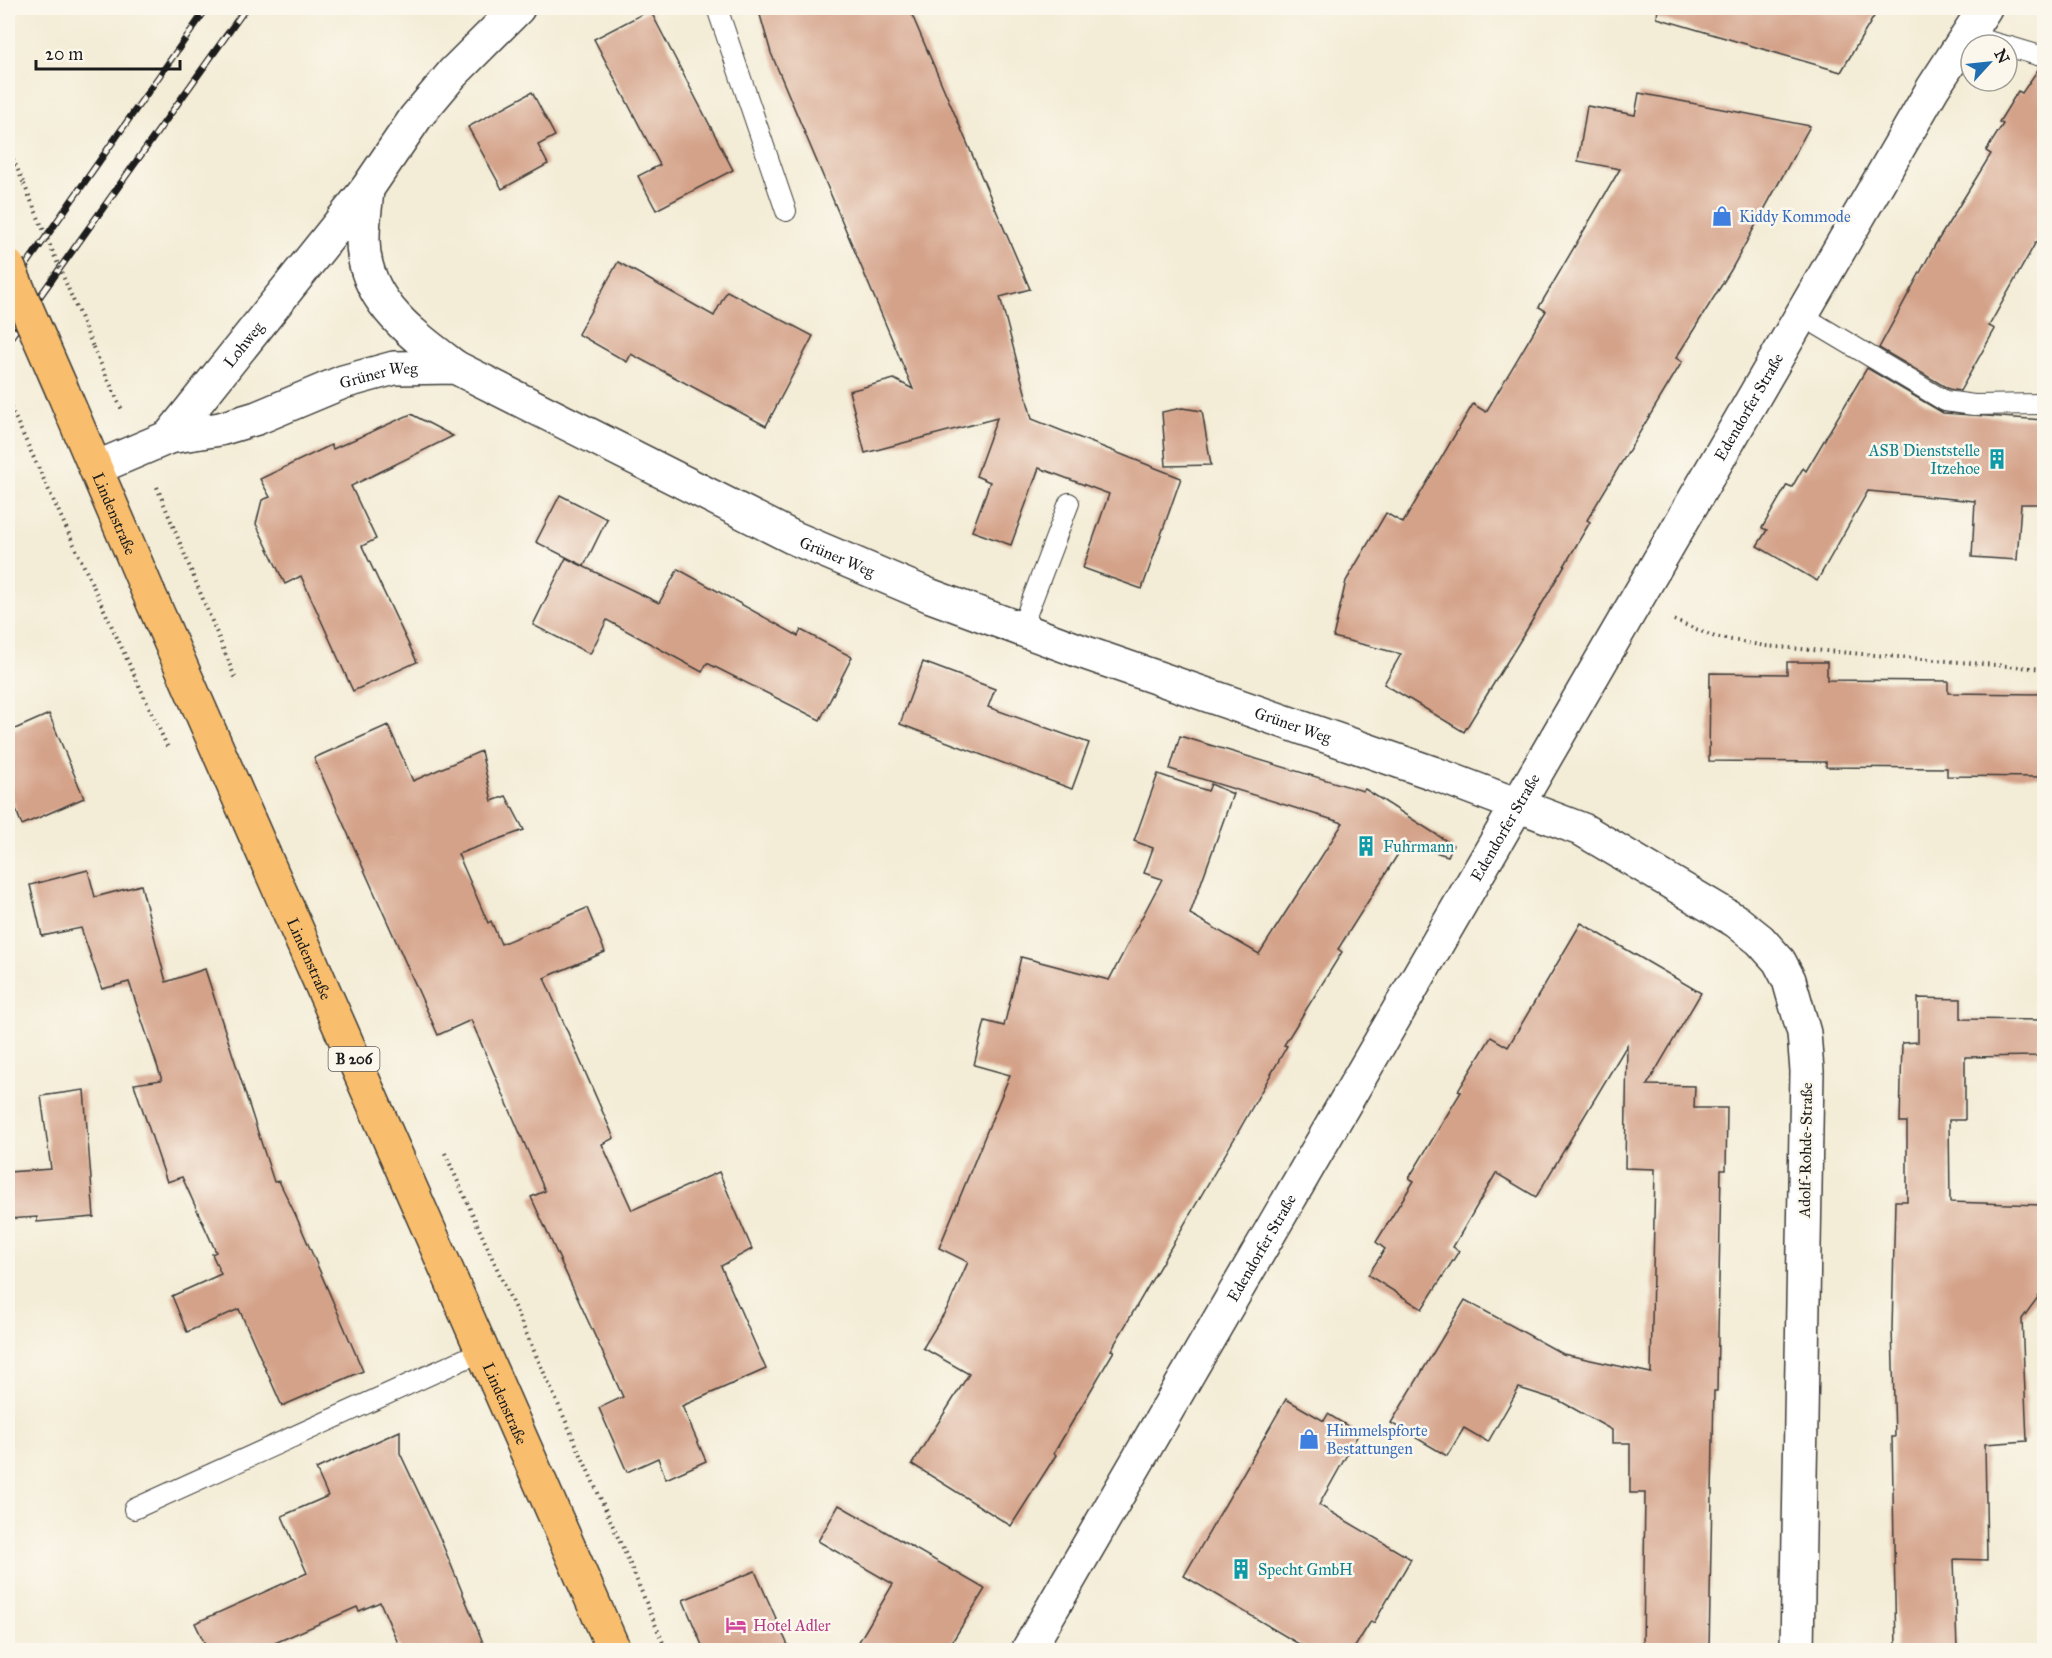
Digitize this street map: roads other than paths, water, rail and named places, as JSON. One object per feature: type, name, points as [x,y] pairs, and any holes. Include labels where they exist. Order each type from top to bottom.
[{"type":"main road","name":"Lindenstraße","points":[[8,266],[614,1650]]},
{"type":"street","name":"Lohweg","points":[[96,468],[154,443],[367,189],[416,117],[453,73],[518,8]]},
{"type":"street","name":"Edendorfer Straße","points":[[1968,33],[1985,8]]},
{"type":"street","name":"Edendorfer Straße","points":[[1028,1650],[1932,88],[1959,47]]},
{"type":"street","name":"Lohweg","points":[[367,189],[363,237],[364,258],[376,292],[407,331],[455,367]]},
{"type":"street","name":"Grüner Weg","points":[[154,443],[220,429],[257,418],[343,382],[394,368],[455,367],[792,537],[931,596],[1433,772],[1518,805]]},
{"type":"street","name":"Adolf-Rohde-Straße","points":[[1518,805],[1583,830],[1736,921],[1760,940],[1779,961],[1792,988],[1804,1033],[1807,1071],[1797,1650]]},
{"type":"lane","points":[[717,8],[786,211]]},
{"type":"lane","points":[[2019,50],[2044,57]]},
{"type":"lane","points":[[1801,315],[1945,401],[1974,405],[2044,404]]},
{"type":"lane","points":[[1021,629],[1069,503]]},
{"type":"lane","points":[[134,1509],[482,1351]]},
{"type":"railway","points":[[8,291],[207,8]]},
{"type":"railway","points":[[8,341],[246,8]]},
{"type":"place","name":"Kiddy Kommode","points":[[1722,216]]},
{"type":"place","name":"ASB Dienststelle Itzehoe","points":[[1997,459]]},
{"type":"place","name":"Fuhrmann","points":[[1366,846]]},
{"type":"place","name":"Himmelspforte Bestattungen","points":[[1309,1439]]},
{"type":"place","name":"Specht GmbH","points":[[1241,1569]]},
{"type":"place","name":"Hotel Adler","points":[[736,1625]]}]
